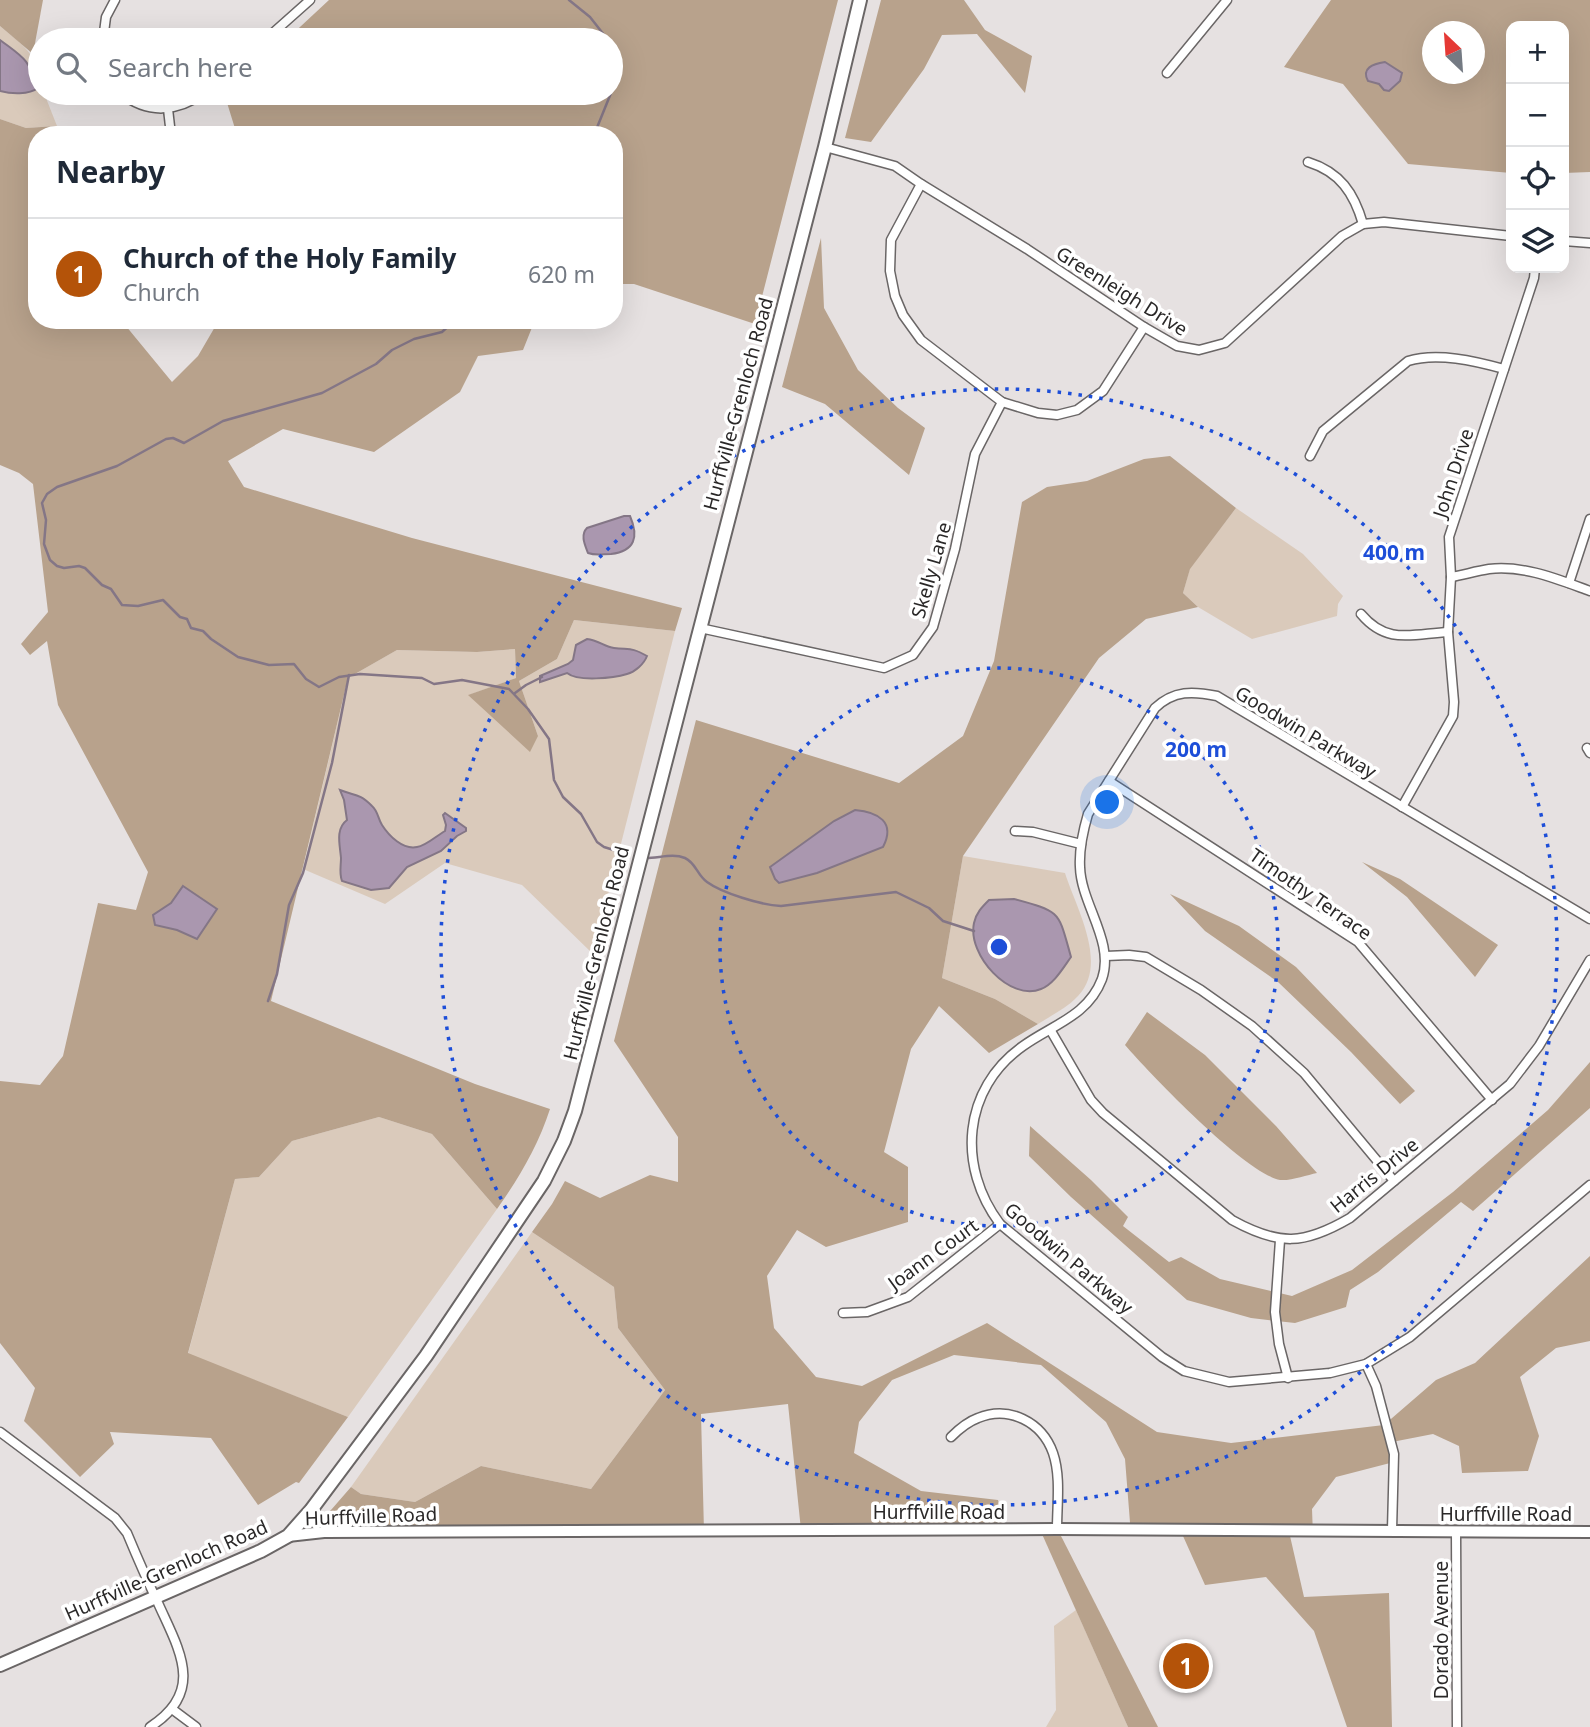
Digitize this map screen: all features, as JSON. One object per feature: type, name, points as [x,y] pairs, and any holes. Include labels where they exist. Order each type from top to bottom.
[{"type":"main road","name":"Hurffville-Grenloch Road","points":[[0,1665],[261,1551],[288,1536],[341,1470],[443,1332],[544,1181],[575,1111],[825,147],[859,0]]},
{"type":"street","points":[[105,28],[106,17],[115,0]]},
{"type":"street","points":[[278,28],[310,0]]},
{"type":"street","points":[[1167,73],[1227,0]]},
{"type":"street","points":[[141,105],[168,109],[185,105]]},
{"type":"street","points":[[168,109],[170,126]]},
{"type":"street","name":"Greenleigh Drive","points":[[825,147],[895,166],[1144,327],[1188,350],[1212,348],[1225,343],[1342,236],[1363,224]]},
{"type":"street","points":[[1308,162],[1324,167],[1345,184],[1353,196],[1363,224],[1384,222],[1506,235]]},
{"type":"street","points":[[921,184],[891,240],[890,271],[895,296],[903,314],[922,340],[1002,402],[1038,413],[1057,415],[1077,410],[1103,391],[1144,327]]},
{"type":"street","points":[[1569,241],[1590,243]]},
{"type":"street","name":"John Drive","points":[[1402,807],[1452,716],[1454,702],[1448,632],[1451,577],[1449,537],[1534,273]]},
{"type":"street","points":[[1311,456],[1323,430],[1408,361],[1418,358],[1476,361],[1504,369]]},
{"type":"street","name":"Skelly Lane","points":[[700,628],[884,668],[913,655],[933,627],[955,549],[975,454],[1002,402]]},
{"type":"street","points":[[1570,583],[1590,519]]},
{"type":"street","points":[[1451,577],[1489,569],[1511,569],[1530,571],[1590,591]]},
{"type":"street","points":[[1362,614],[1371,626],[1383,633],[1395,635],[1448,632]]},
{"type":"street","name":"Goodwin Parkway","points":[[1590,919],[1217,696],[1198,692],[1174,695],[1164,699],[1155,708],[1088,814],[1081,844],[1081,875],[1105,956],[1102,979],[1085,1009],[1025,1044],[1005,1059],[979,1103],[971,1130],[972,1156],[979,1185],[990,1211],[1000,1224],[1162,1357],[1184,1371],[1229,1382],[1330,1373],[1366,1364],[1410,1337],[1590,1185]]},
{"type":"street","name":"Timothy Terrace","points":[[1109,781],[1358,942],[1492,1100]]},
{"type":"street","points":[[1015,831],[1033,832],[1081,844]]},
{"type":"street","points":[[1105,956],[1146,957],[1201,990],[1252,1026],[1304,1073],[1394,1181]]},
{"type":"street","name":"Harris Drive","points":[[1051,1031],[1091,1100],[1103,1113],[1233,1220],[1256,1233],[1280,1240],[1308,1238],[1350,1218],[1492,1100],[1522,1071],[1590,960]]},
{"type":"street","name":"Joann Court","points":[[843,1312],[867,1312],[908,1297],[1000,1224]]},
{"type":"street","points":[[1280,1240],[1275,1312],[1279,1344],[1289,1378]]},
{"type":"street","points":[[1366,1364],[1376,1386],[1395,1454],[1392,1530]]},
{"type":"street","points":[[951,1437],[979,1417],[999,1413],[1022,1416],[1036,1427],[1047,1439],[1057,1471],[1057,1530]]},
{"type":"street","points":[[0,1432],[115,1518],[127,1533],[184,1664],[181,1689],[172,1709],[150,1727]]},
{"type":"street","name":"Hurffville Road","points":[[288,1536],[324,1532],[483,1530],[1590,1532]]},
{"type":"street","name":"Dorado Avenue","points":[[1456,1532],[1457,1727]]},
{"type":"street","points":[[172,1709],[196,1727]]},
{"type":"shaded area","points":[[0,0],[43,0],[38,28],[28,28],[28,50],[0,26]]},
{"type":"shaded area","points":[[329,0],[838,0],[755,324],[634,284],[623,284],[623,126],[234,126],[228,105],[623,105],[623,28],[299,28]]},
{"type":"shaded area","points":[[881,0],[964,0],[985,30],[1032,56],[1025,93],[977,34],[942,35],[924,69],[871,142],[845,138]]},
{"type":"shaded area","points":[[1331,0],[1590,0],[1590,172],[1569,173],[1569,21],[1506,21],[1506,173],[1408,164],[1343,84],[1284,67]]},
{"type":"shaded area","points":[[0,26],[28,51],[28,105],[49,105],[57,126],[26,128],[0,119]]},
{"type":"shaded area","points":[[0,40],[28,66],[28,92],[0,91]]},
{"type":"shaded area","points":[[1385,62],[1402,73],[1400,81],[1389,91],[1368,81],[1366,77],[1369,67]]},
{"type":"shaded area","points":[[0,119],[28,128],[28,329],[128,329],[172,382],[198,356],[214,329],[531,329],[523,350],[478,356],[460,392],[374,452],[283,429],[228,461],[244,487],[412,538],[682,608],[675,631],[574,620],[557,659],[519,681],[538,736],[530,752],[468,695],[516,678],[515,649],[477,652],[397,650],[348,678],[271,1001],[475,1084],[550,1109],[527,1161],[497,1209],[432,1134],[379,1117],[292,1141],[259,1177],[235,1179],[188,1353],[348,1417],[299,1483],[296,1482],[258,1505],[211,1438],[110,1432],[114,1444],[80,1477],[24,1421],[35,1388],[0,1343],[0,1081],[40,1085],[63,1056],[98,903],[136,910],[148,872],[58,705],[47,641],[30,655],[21,644],[48,612],[33,484],[19,473],[0,465]]},
{"type":"shaded area","points":[[821,238],[824,308],[858,370],[898,408],[925,428],[909,475],[825,404],[782,387]]},
{"type":"shaded area","points":[[1170,456],[1236,508],[1190,569],[1183,593],[1198,607],[1146,619],[1099,658],[963,856],[942,978],[995,999],[1038,1024],[989,1053],[939,1006],[911,1049],[884,1152],[908,1167],[908,1222],[826,1247],[797,1230],[767,1276],[774,1328],[816,1377],[862,1386],[987,1323],[1157,1432],[1231,1443],[1384,1425],[1436,1380],[1475,1363],[1590,1256],[1590,1341],[1556,1348],[1520,1377],[1539,1436],[1528,1471],[1462,1473],[1459,1446],[1433,1434],[1392,1442],[1394,1462],[1336,1477],[1312,1509],[1313,1535],[1290,1536],[1304,1597],[1389,1593],[1392,1727],[1347,1727],[1314,1631],[1266,1577],[1205,1585],[1183,1536],[1131,1535],[1125,1459],[1106,1422],[1041,1365],[954,1355],[892,1380],[859,1422],[854,1453],[921,1491],[998,1500],[1006,1533],[801,1530],[788,1404],[701,1414],[704,1531],[311,1533],[351,1487],[361,1494],[415,1502],[481,1466],[591,1489],[665,1390],[618,1328],[614,1287],[532,1232],[565,1181],[600,1198],[650,1175],[678,1182],[678,1137],[614,1041],[696,720],[899,783],[963,736],[994,661],[1022,502],[1047,487],[1087,481],[1144,459]]},
{"type":"shaded area","points":[[1236,508],[1303,554],[1343,596],[1338,604],[1337,616],[1252,639],[1198,607],[1183,593],[1190,568]]},
{"type":"shaded area","points":[[630,516],[633,524],[634,536],[630,546],[611,554],[588,553],[583,537],[587,528]]},
{"type":"shaded area","points":[[574,620],[675,631],[593,954],[522,885],[445,863],[385,904],[303,869],[348,678],[397,650],[477,652],[515,649],[516,678],[469,695],[538,736],[519,681],[557,659]]},
{"type":"shaded area","points":[[587,639],[611,647],[634,650],[647,656],[636,670],[630,673],[605,678],[579,678],[567,673],[540,682],[540,676],[573,660],[576,645]]},
{"type":"shaded area","points":[[340,790],[368,802],[376,810],[388,834],[407,846],[420,846],[445,831],[445,813],[466,828],[466,831],[441,851],[407,867],[389,888],[371,890],[342,881],[339,838],[341,828],[347,820]]},
{"type":"shaded area","points":[[855,810],[871,813],[886,825],[883,847],[817,873],[779,883],[775,879],[770,867],[834,821]]},
{"type":"shaded area","points":[[963,856],[1065,873],[1087,936],[1091,968],[1087,983],[1078,996],[1038,1024],[995,999],[942,978]]},
{"type":"shaded area","points":[[1362,862],[1400,879],[1498,945],[1475,977],[1407,897]]},
{"type":"shaded area","points":[[183,886],[217,909],[197,939],[177,930],[155,925],[153,915],[171,903]]},
{"type":"shaded area","points":[[1170,894],[1239,926],[1296,967],[1415,1091],[1400,1104],[1351,1052],[1278,982],[1205,931]]},
{"type":"shaded area","points":[[1014,899],[1050,911],[1056,916],[1063,930],[1071,957],[1054,980],[1041,989],[1016,989],[1004,982],[993,973],[977,949],[974,923],[980,910],[989,900]]},
{"type":"shaded area","points":[[1147,1012],[1205,1055],[1276,1126],[1317,1173],[1280,1180],[1264,1173],[1199,1121],[1125,1045]]},
{"type":"shaded area","points":[[1590,1062],[1590,1108],[1473,1211],[1461,1202],[1378,1272],[1350,1290],[1346,1307],[1295,1323],[1251,1318],[1187,1300],[1029,1156],[1030,1126],[1128,1217],[1123,1226],[1169,1262],[1181,1257],[1220,1279],[1292,1296],[1352,1270],[1453,1192],[1548,1110]]},
{"type":"shaded area","points":[[379,1117],[432,1134],[497,1209],[348,1417],[188,1354],[235,1179],[259,1177],[292,1141]]},
{"type":"shaded area","points":[[532,1232],[614,1287],[618,1328],[665,1390],[591,1489],[481,1466],[415,1502],[361,1494],[351,1487]]},
{"type":"shaded area","points":[[1042,1534],[1060,1534],[1158,1727],[1128,1727]]},
{"type":"shaded area","points":[[1076,1610],[1128,1727],[1046,1727],[1056,1710],[1054,1626]]},
{"type":"waterway","points":[[569,0],[599,28]]},
{"type":"waterway","points":[[598,126],[606,105]]},
{"type":"waterway","points":[[445,329],[414,339],[392,350],[376,364],[322,393],[223,421],[184,443],[173,438],[166,439],[117,466],[57,487],[47,494],[42,503],[46,520],[44,544],[50,560],[57,566],[85,568],[102,585],[111,589],[122,605],[138,606],[163,600],[180,617],[187,619],[191,628],[203,631],[238,657],[269,665],[294,664],[306,679],[319,687],[339,677],[360,674],[422,678],[434,684],[462,680],[509,689],[528,709],[549,739],[554,780],[563,797],[581,814],[597,842],[630,855]]},
{"type":"waterway","points":[[268,1001],[277,974],[289,905],[303,873],[332,763],[349,675]]},
{"type":"waterway","points":[[515,693],[542,677]]},
{"type":"waterway","points":[[646,858],[685,858],[714,886],[742,898],[773,905],[896,892],[929,908],[943,921],[974,931]]},
{"type":"place","name":"Church of the Holy Family","points":[[1186,1666]]}]
